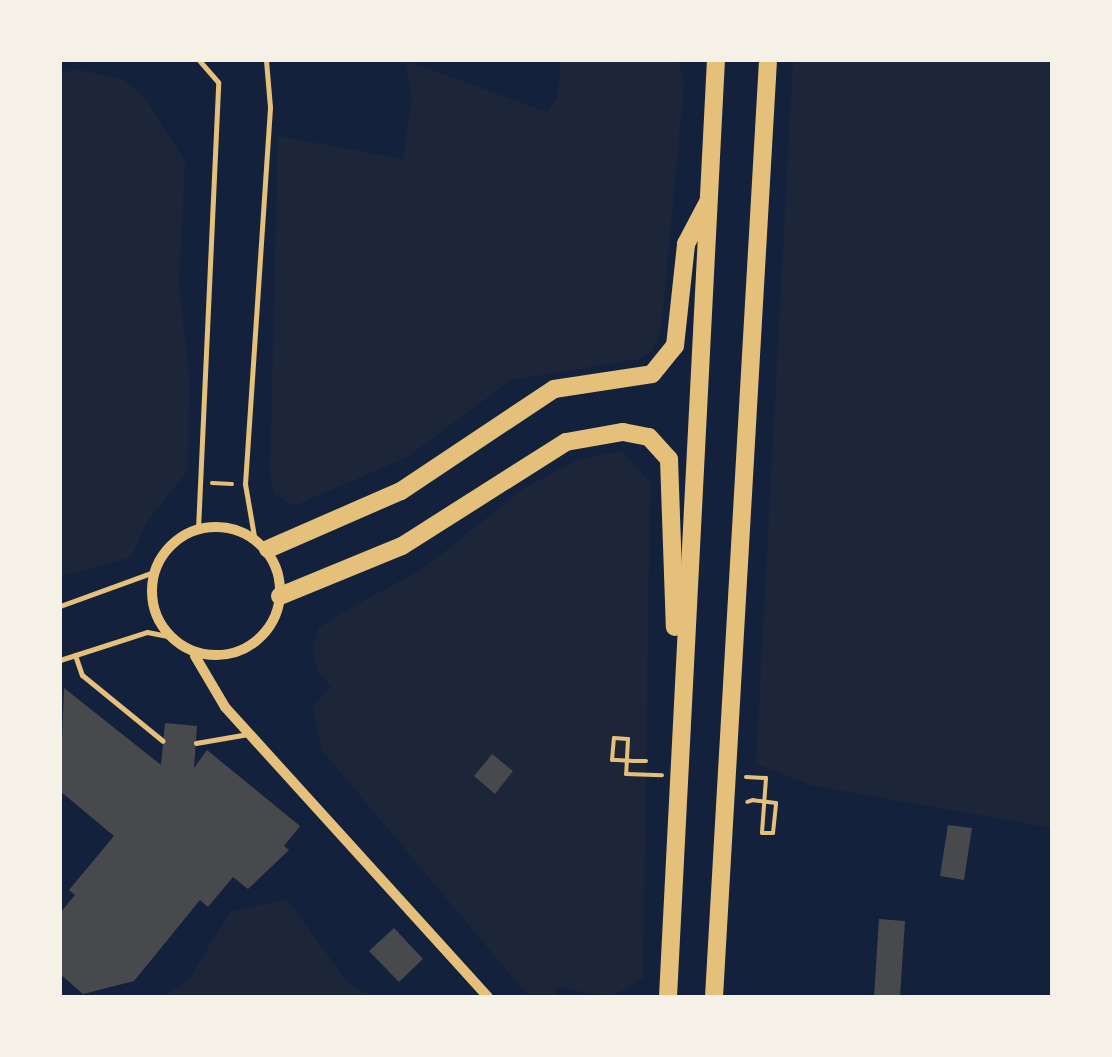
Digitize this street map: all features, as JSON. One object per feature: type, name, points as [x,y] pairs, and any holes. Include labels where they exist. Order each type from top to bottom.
[{"type":"highway","points":[[668,997],[680,685],[716,60]]},
{"type":"highway","points":[[714,997],[768,60]]},
{"type":"highway","points":[[261,543],[401,491],[554,389],[652,374],[674,346],[686,244],[708,202]]},
{"type":"highway","points":[[280,596],[380,558],[566,442],[599,433],[641,434],[669,459],[680,685]]},
{"type":"street","points":[[194,656],[230,655],[252,644],[280,596],[261,543],[217,525],[198,529],[154,572],[153,609],[168,636],[194,656],[207,684],[250,734],[488,997]]},
{"type":"lane","points":[[198,529],[218,82],[199,60]]},
{"type":"lane","points":[[261,543],[245,484],[270,107],[266,60]]},
{"type":"lane","points":[[60,606],[154,572]]},
{"type":"lane","points":[[60,660],[148,632],[168,636]]},
{"type":"lane","points":[[74,656],[82,676],[163,741]]},
{"type":"lane","points":[[196,743],[250,734]]},
{"type":"path","points":[[199,482],[245,484]]},
{"type":"path","points":[[626,774],[628,740],[614,738],[612,760],[646,761]]},
{"type":"path","points":[[748,802],[776,804],[773,833],[762,833],[766,778]]},
{"type":"shaded area","points":[[561,60],[678,60],[684,84],[661,330],[652,351],[639,359],[511,380],[409,456],[294,506],[274,493],[270,474],[278,136],[403,159],[412,98],[406,61],[547,112],[557,98]]},
{"type":"shaded area","points":[[793,60],[1052,60],[1052,828],[810,785],[756,764]]},
{"type":"shaded area","points":[[75,69],[124,80],[145,98],[185,161],[179,285],[189,375],[188,470],[147,522],[131,557],[60,577],[60,73]]},
{"type":"shaded area","points":[[622,451],[650,482],[643,979],[610,997],[558,987],[554,997],[529,997],[321,749],[313,707],[331,687],[317,671],[313,647],[318,629],[331,619],[424,568],[524,488],[579,459]]},
{"type":"shaded area","points":[[287,899],[347,982],[373,997],[162,997],[189,979],[230,912]]},
{"type":"building","points":[[64,688],[161,765],[165,723],[197,726],[194,768],[207,750],[300,826],[284,846],[289,850],[248,889],[233,877],[208,907],[200,900],[134,981],[83,994],[60,974],[60,913],[75,895],[69,890],[114,836],[60,791]]},
{"type":"building","points":[[492,754],[513,771],[495,794],[474,776]]},
{"type":"building","points":[[948,825],[972,828],[964,880],[940,876]]},
{"type":"building","points":[[879,919],[905,921],[900,997],[874,997]]},
{"type":"building","points":[[394,928],[423,959],[399,982],[369,951]]}]
